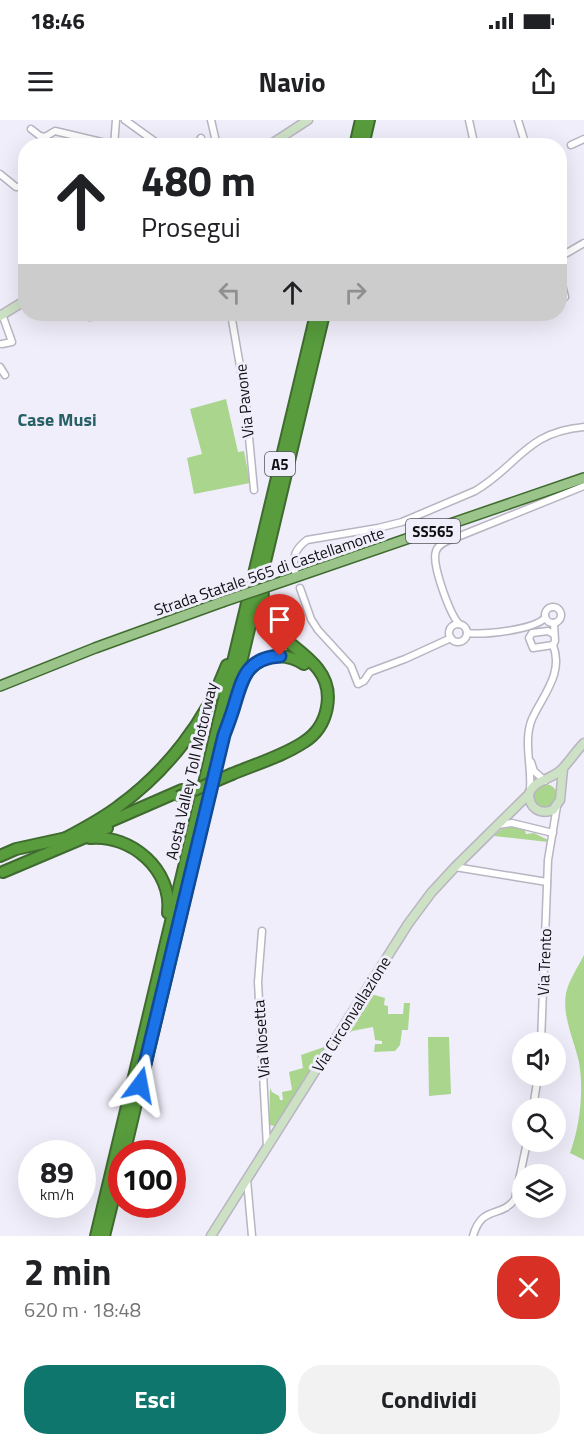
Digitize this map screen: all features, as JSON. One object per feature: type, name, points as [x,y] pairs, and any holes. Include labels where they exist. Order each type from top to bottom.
[{"type":"highway","points":[[357,138],[361,120]]},
{"type":"highway","points":[[365,138],[369,120]]},
{"type":"highway","name":"Aosta Valley Toll Motorway","points":[[96,1236],[314,321]]},
{"type":"highway","name":"Aosta Valley Toll Motorway","points":[[127,1140],[322,321]]},
{"type":"highway","points":[[233,770],[305,742],[318,729],[327,709],[327,691],[320,672],[281,638],[269,621],[264,608],[264,586],[273,531]]},
{"type":"highway","points":[[64,839],[125,802],[157,773],[179,748],[217,687],[244,614]]},
{"type":"highway","points":[[3,872],[81,840],[294,742],[312,730],[319,720],[323,707],[322,688],[317,677],[306,664],[287,656],[267,658],[255,663],[240,684],[224,735]]},
{"type":"highway","points":[[0,856],[16,849],[64,839],[180,794]]},
{"type":"highway","points":[[81,840],[102,838],[123,843],[142,854],[160,875],[167,893],[168,908],[161,965]]},
{"type":"highway","points":[[104,1236],[108,1218]]},
{"type":"main road","points":[[280,138],[308,120]]},
{"type":"main road","points":[[1,315],[18,303]]},
{"type":"main road","name":"Strada Statale 565 di Castellamonte","points":[[0,686],[95,648],[222,602],[584,478]]},
{"type":"main road","name":"Via Circonvallazione","points":[[211,1236],[408,924],[431,893],[513,811],[535,784],[545,781],[563,769],[584,743]]},
{"type":"main road","points":[[513,811],[522,806],[532,807],[538,811],[553,810],[559,801],[563,769]]},
{"type":"main road","points":[[545,781],[556,786],[559,801]]},
{"type":"main road","points":[[530,792],[532,807]]},
{"type":"street","points":[[115,138],[116,120]]},
{"type":"street","points":[[125,120],[150,138]]},
{"type":"street","points":[[211,120],[215,138]]},
{"type":"street","points":[[469,120],[473,138]]},
{"type":"street","points":[[518,120],[524,138]]},
{"type":"street","points":[[32,129],[45,137],[55,131],[84,138]]},
{"type":"street","points":[[571,145],[584,140]]},
{"type":"street","points":[[0,174],[18,187]]},
{"type":"street","points":[[567,253],[584,243]]},
{"type":"street","points":[[1,315],[12,342],[2,344]]},
{"type":"street","name":"Via Pavone","points":[[232,321],[245,395],[254,490]]},
{"type":"street","points":[[0,367],[5,375]]},
{"type":"street","points":[[295,572],[295,553],[299,546],[307,540],[402,522],[480,488],[539,439],[553,432],[584,427]]},
{"type":"street","points":[[459,624],[451,628],[450,633],[451,638],[460,642],[465,639],[467,633],[464,626],[459,624],[452,615],[437,573],[435,559],[438,548],[443,543],[584,486]]},
{"type":"street","points":[[300,588],[311,619],[351,666],[358,684],[364,681],[370,672],[451,638]]},
{"type":"street","points":[[467,633],[479,635],[540,623],[551,607],[557,608],[560,612],[561,617],[554,623],[545,618]]},
{"type":"street","points":[[530,792],[529,733],[532,720],[555,675],[554,623]]},
{"type":"street","points":[[553,634],[548,631],[532,633],[529,638],[533,648],[553,645]]},
{"type":"street","points":[[529,752],[534,771],[545,781]]},
{"type":"street","name":"Via Trento","points":[[541,1032],[547,882],[559,801]]},
{"type":"street","points":[[546,812],[554,825]]},
{"type":"street","points":[[498,825],[512,823],[553,833]]},
{"type":"street","points":[[455,867],[547,882]]},
{"type":"street","name":"Via Nosetta","points":[[262,931],[258,982],[267,1147]]},
{"type":"street","points":[[473,1236],[477,1223],[481,1219],[511,1205],[515,1199],[524,1152]]},
{"type":"street","points":[[247,1178],[252,1236]]},
{"type":"green space","points":[[226,399],[238,452],[244,451],[250,483],[194,494],[187,458],[202,454],[190,409]]},
{"type":"green space","points":[[545,784],[554,787],[557,796],[554,805],[545,808],[536,805],[533,796],[536,787]]},
{"type":"green space","points":[[513,826],[524,827],[526,834],[534,833],[548,842],[494,836],[502,829]]},
{"type":"green space","points":[[584,955],[584,1160],[570,1153],[579,1120],[581,1084],[579,1062],[567,1019],[565,1002],[569,983]]},
{"type":"green space","points":[[371,994],[385,998],[384,1005],[388,1006],[388,1014],[403,1014],[404,1003],[410,1003],[408,1030],[402,1030],[400,1045],[395,1051],[374,1052],[375,1044],[382,1044],[382,1041],[375,1040],[373,1027],[352,1031],[347,1035],[343,1032]]},
{"type":"green space","points":[[428,1037],[449,1037],[451,1094],[429,1096]]},
{"type":"green space","points":[[327,1046],[275,1126],[269,1125],[270,1088],[280,1100],[283,1100],[282,1092],[292,1090],[289,1072],[303,1068],[301,1055]]},
{"type":"district","name":"Case Musi","points":[[57,419]]},
{"type":"route","points":[[140,1085],[224,735],[240,684],[255,663],[280,656]]}]
